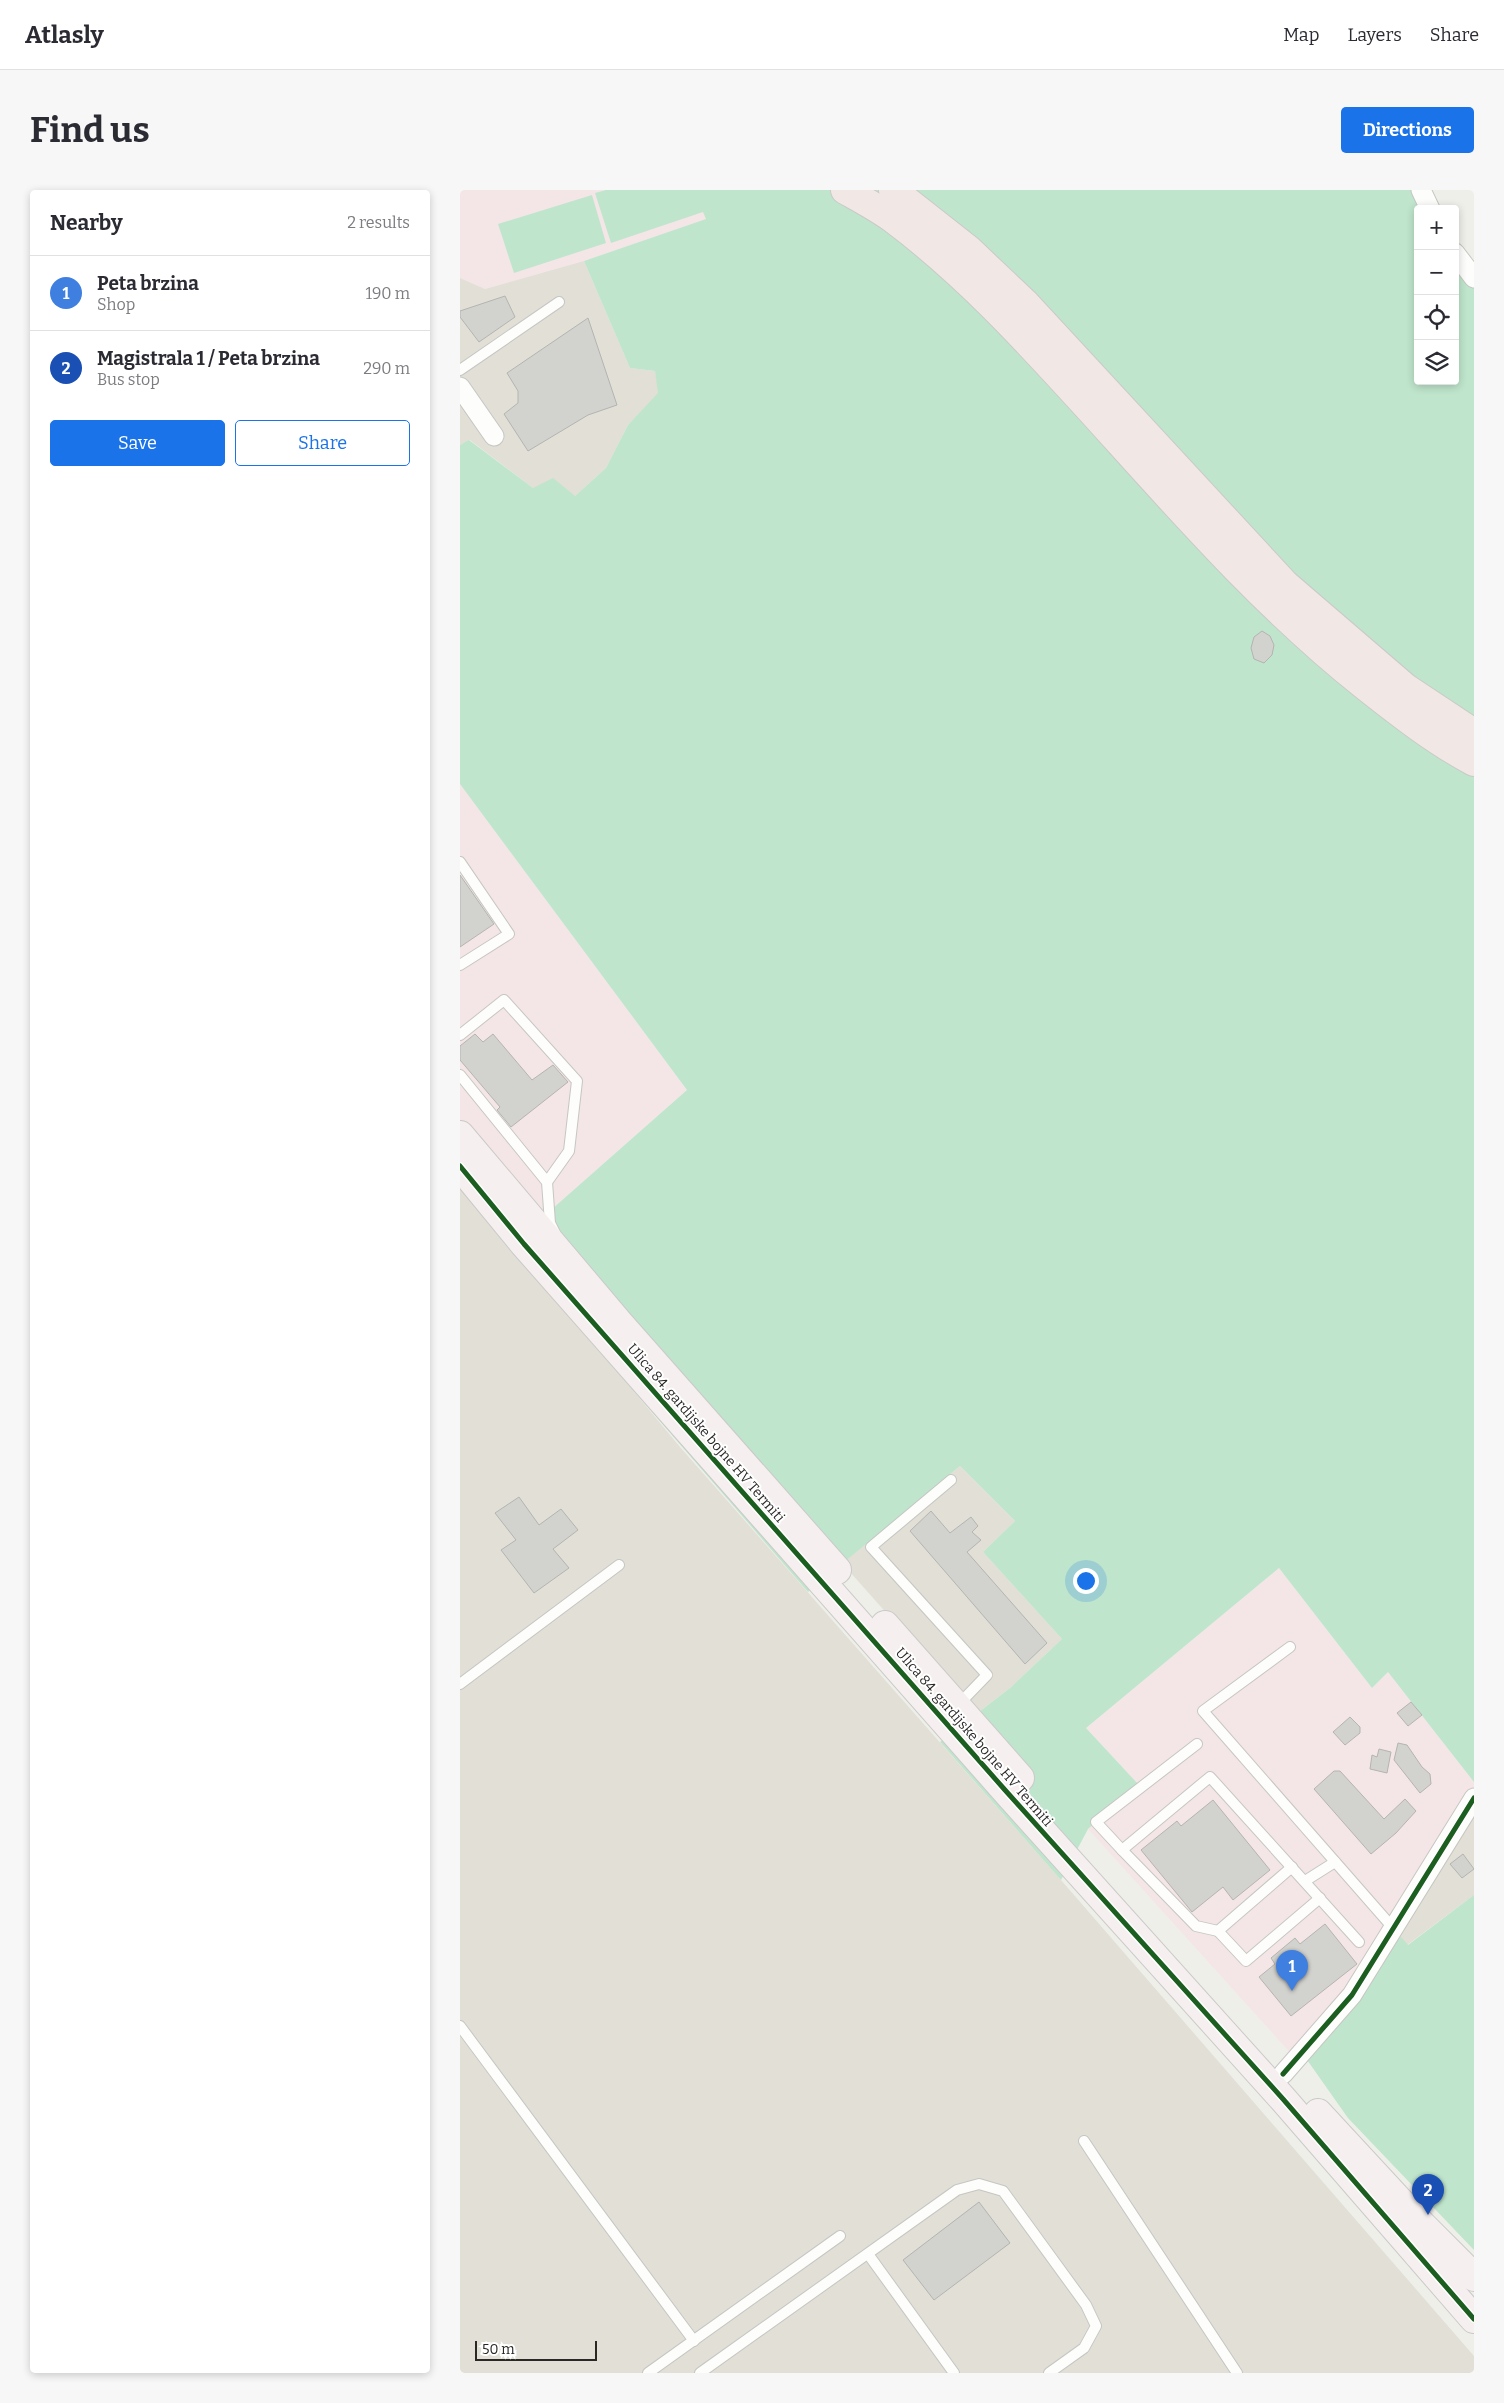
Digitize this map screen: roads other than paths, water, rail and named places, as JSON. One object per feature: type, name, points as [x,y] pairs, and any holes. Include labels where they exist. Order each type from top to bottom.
[{"type":"highway","points":[[845,190],[891,218],[943,259],[1015,328],[1203,535],[1265,598],[1329,658],[1399,714],[1474,762]]},
{"type":"highway","points":[[893,190],[968,249],[1026,304],[1285,584],[1406,688],[1474,733]]},
{"type":"main road","name":"Ulica 84. gardijske bojne HV Termiti","points":[[460,1134],[643,1350],[1283,2074],[1417,2220],[1474,2277]]},
{"type":"main road","name":"Ulica 84. gardijske bojne HV Termiti","points":[[460,1166],[524,1244],[1005,1790],[1283,2099],[1474,2319]]},
{"type":"street","points":[[1421,190],[1428,205]]},
{"type":"street","points":[[1459,258],[1474,278]]},
{"type":"street","points":[[460,387],[494,436]]},
{"type":"street","points":[[1283,2074],[1352,1995],[1474,1798]]},
{"type":"lane","points":[[460,370],[559,302]]},
{"type":"lane","points":[[460,862],[509,934],[460,964]]},
{"type":"lane","points":[[460,1035],[504,1000],[577,1082],[569,1150],[547,1182]]},
{"type":"lane","points":[[460,1075],[547,1182],[550,1222],[555,1233],[623,1317],[643,1350]]},
{"type":"lane","points":[[951,1480],[871,1547],[987,1675],[957,1705]]},
{"type":"lane","points":[[460,1684],[619,1565]]},
{"type":"lane","points":[[1290,1647],[1203,1711],[1394,1929]]},
{"type":"lane","points":[[1197,1744],[1096,1822],[1196,1926],[1218,1931],[1246,1961],[1320,1898]]},
{"type":"lane","points":[[1122,1850],[1210,1777],[1359,1942]]},
{"type":"lane","points":[[1305,1881],[1335,1862]]},
{"type":"lane","points":[[1218,1931],[1292,1868]]},
{"type":"lane","points":[[460,2026],[694,2341]]},
{"type":"lane","points":[[1084,2141],[1237,2373]]},
{"type":"lane","points":[[700,2373],[957,2190],[979,2184],[1003,2191],[1086,2305],[1096,2326],[1084,2348],[1049,2373]]},
{"type":"lane","points":[[648,2373],[840,2236]]},
{"type":"lane","points":[[868,2254],[954,2373]]},
{"type":"place","name":"Peta brzina","points":[[1292,1991]]},
{"type":"place","name":"Magistrala 1 / Peta brzina","points":[[1428,2215]]}]
